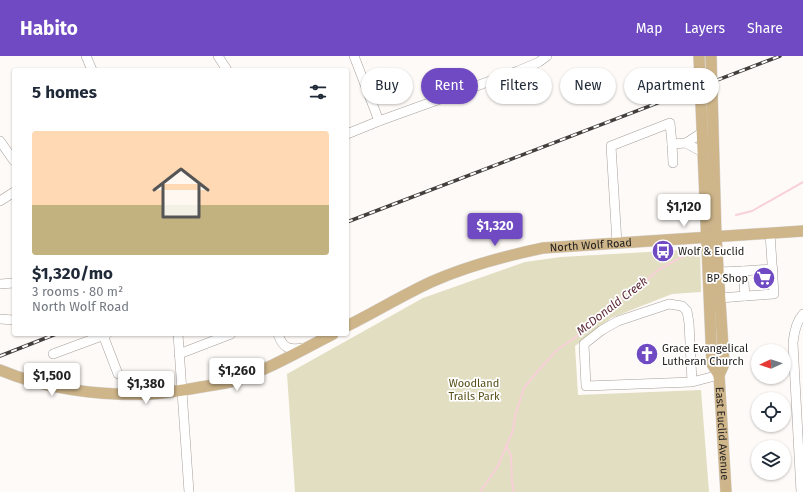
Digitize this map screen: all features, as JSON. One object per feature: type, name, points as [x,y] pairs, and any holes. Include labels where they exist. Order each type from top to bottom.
[{"type":"main road","name":"East Euclid Avenue","points":[[699,56],[704,153],[711,237],[718,272],[720,298],[724,364],[719,375],[726,492]]},
{"type":"main road","name":"East Euclid Avenue","points":[[711,56],[712,364],[719,375]]},
{"type":"main road","name":"North Wolf Road","points":[[349,325],[432,282],[475,265],[510,255],[543,248],[803,231]]},
{"type":"main road","points":[[0,370],[47,385],[76,390],[125,394],[150,394],[232,382],[270,367],[329,336]]},
{"type":"street","points":[[86,56],[91,68]]},
{"type":"street","points":[[218,56],[226,68]]},
{"type":"street","points":[[354,56],[379,121]]},
{"type":"street","points":[[349,133],[518,71],[539,62],[547,56]]},
{"type":"street","points":[[617,243],[611,146],[670,123],[673,163]]},
{"type":"street","points":[[672,144],[686,143],[703,132]]},
{"type":"street","points":[[0,141],[12,158]]},
{"type":"street","points":[[686,143],[704,153]]},
{"type":"street","points":[[0,201],[12,193]]},
{"type":"street","points":[[720,298],[774,294],[770,234]]},
{"type":"street","points":[[718,272],[772,269]]},
{"type":"street","points":[[743,271],[745,296]]},
{"type":"street","points":[[0,284],[12,283]]},
{"type":"street","points":[[692,382],[689,323],[687,311],[682,306],[669,304],[618,321],[602,330],[584,344],[586,386],[692,382],[719,375]]},
{"type":"street","points":[[800,492],[793,343],[798,322],[803,314]]},
{"type":"street","points":[[0,319],[12,320]]},
{"type":"street","points":[[53,354],[102,336]]},
{"type":"street","points":[[105,336],[118,374]]},
{"type":"street","points":[[178,336],[189,492]]},
{"type":"street","points":[[179,354],[226,336]]},
{"type":"street","points":[[279,336],[281,343],[288,348],[294,349],[308,347]]},
{"type":"green space","name":"Woodland Trails Park","points":[[700,249],[701,292],[672,294],[611,318],[575,346],[578,395],[701,390],[709,492],[295,492],[287,374],[423,298],[525,262],[561,257]]},
{"type":"waterway","name":"McDonald Creek","points":[[736,215],[752,211],[803,182]]},
{"type":"waterway","name":"McDonald Creek","points":[[480,492],[498,466],[513,430],[515,416],[524,388],[537,372],[557,350],[577,336],[585,325],[606,311],[610,306],[636,290],[658,270],[687,254]]},
{"type":"waterway","points":[[506,446],[511,456],[512,483],[514,492]]},
{"type":"railway","points":[[349,221],[780,56]]},
{"type":"railway","points":[[0,356],[51,336]]},
{"type":"place","name":"Wolf & Euclid","points":[[663,251]]},
{"type":"place","name":"BP Shop","points":[[764,278]]},
{"type":"place","name":"Grace Evangelical Lutheran Church","points":[[647,354]]}]
